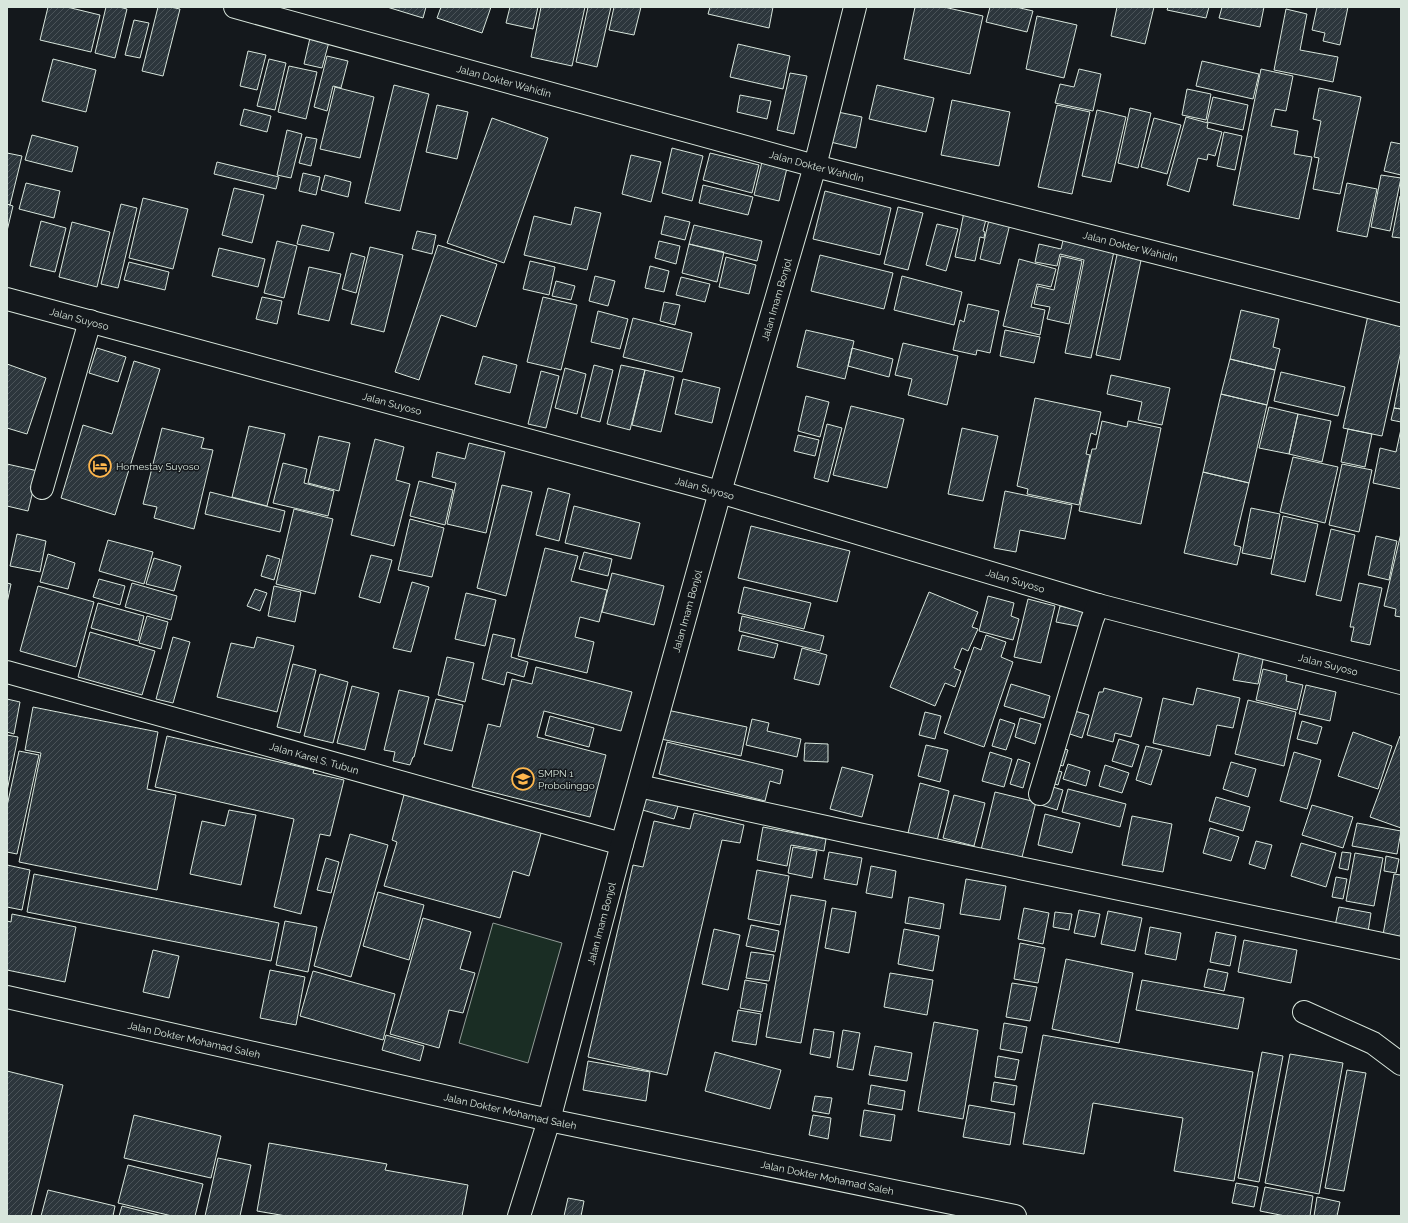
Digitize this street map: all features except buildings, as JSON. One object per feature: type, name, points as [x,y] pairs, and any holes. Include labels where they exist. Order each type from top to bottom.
[{"type":"street","name":"Jalan Dokter Wahidin","points":[[235,7],[815,166],[1401,315]]},
{"type":"street","name":"Jalan Imam Bonjol","points":[[519,1216],[549,1120],[622,844],[720,492],[815,166],[855,7]]},
{"type":"street","name":"Jalan Suyoso","points":[[7,299],[720,492],[1098,605],[1401,683]]},
{"type":"street","points":[[42,488],[90,321]]},
{"type":"street","points":[[1040,794],[1092,620],[1098,605]]},
{"type":"street","name":"Jalan Karel S. Tubun","points":[[7,672],[622,844]]},
{"type":"street","points":[[639,786],[1401,948]]},
{"type":"street","name":"Jalan Dokter Mohamad Saleh","points":[[7,997],[549,1120],[1015,1216]]},
{"type":"street","points":[[1304,1012],[1373,1043],[1401,1064]]},
{"type":"green space","points":[[493,923],[562,943],[528,1063],[459,1043]]},
{"type":"place","name":"Homestay Suyoso","points":[[100,466]]},
{"type":"place","name":"SMPN 1 Probolinggo","points":[[523,779]]}]
